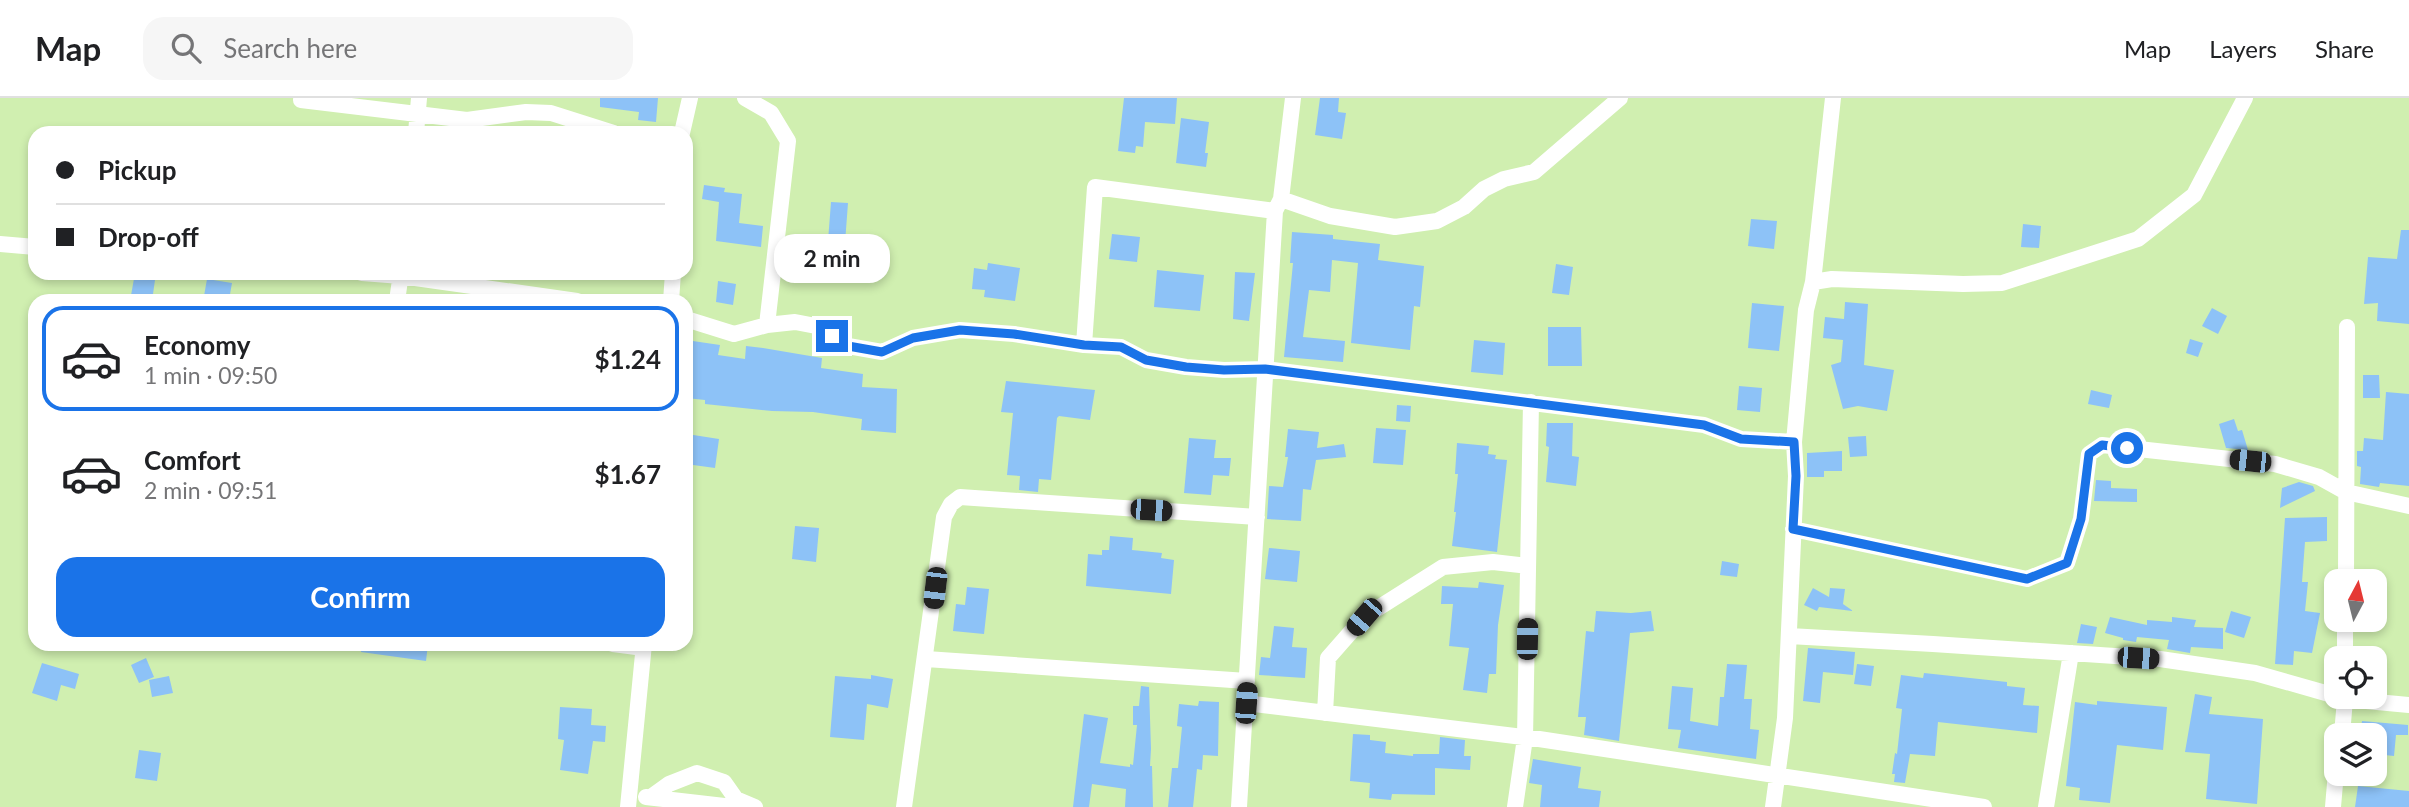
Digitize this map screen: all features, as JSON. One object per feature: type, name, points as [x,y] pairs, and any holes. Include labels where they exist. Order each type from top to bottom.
[{"type":"street","points":[[684,126],[690,98]]},
{"type":"street","points":[[745,98],[771,113],[788,141],[767,324]]},
{"type":"street","points":[[1239,807],[1265,369],[1278,205],[1293,98]]},
{"type":"street","points":[[1084,345],[1095,187],[1278,205],[1395,227],[1437,221],[1464,207],[1484,189],[1504,179],[1534,173],[1620,98]]},
{"type":"street","points":[[1773,807],[1785,718],[1796,476],[1794,442],[1806,310],[1813,282],[1833,98]]},
{"type":"street","points":[[1813,282],[1832,279],[2002,283],[2138,239],[2194,195],[2245,98]]},
{"type":"street","points":[[301,100],[418,105],[467,120],[526,112],[551,113],[592,126]]},
{"type":"street","points":[[416,126],[418,105]]},
{"type":"street","points":[[0,244],[28,246]]},
{"type":"street","points":[[435,280],[530,294]]},
{"type":"street","points":[[693,321],[734,334],[767,324],[795,322],[816,326],[848,346],[882,352],[913,338],[960,330],[1014,334],[1084,345],[1121,347],[1146,360],[1186,367],[1265,369],[1704,425],[1741,439],[1794,442]]},
{"type":"street","points":[[2346,569],[2347,327]]},
{"type":"street","points":[[1516,807],[1525,738],[1531,402]]},
{"type":"street","points":[[1793,529],[2027,579],[2067,563],[2081,519],[2089,454],[2102,445],[2275,464],[2319,477],[2346,492],[2409,506]]},
{"type":"street","points":[[904,807],[944,517],[951,504],[960,497],[1257,517]]},
{"type":"street","points":[[1325,713],[1328,658],[1364,617],[1443,567],[1493,562],[1528,566]]},
{"type":"street","points":[[1788,636],[2160,659],[2255,673],[2324,692]]},
{"type":"street","points":[[644,651],[629,801],[651,797],[733,807]]},
{"type":"street","points":[[2046,807],[2071,653]]},
{"type":"street","points":[[926,659],[1247,681]]},
{"type":"street","points":[[2387,702],[2409,705]]},
{"type":"street","points":[[1246,703],[1525,738],[1984,807]]},
{"type":"street","points":[[651,797],[668,784],[696,773],[724,782],[736,799],[755,807]]},
{"type":"street","points":[[2333,807],[2335,786]]},
{"type":"building","points":[[600,98],[658,98],[656,122],[638,120],[639,112],[600,107]]},
{"type":"building","points":[[1124,98],[1177,98],[1175,124],[1145,122],[1143,147],[1136,146],[1135,153],[1118,151]]},
{"type":"building","points":[[1320,98],[1339,98],[1338,112],[1346,113],[1342,139],[1315,135]]},
{"type":"building","points":[[1181,118],[1209,122],[1206,167],[1176,163]]},
{"type":"building","points":[[704,185],[725,188],[724,192],[742,194],[739,223],[763,226],[761,247],[716,241],[719,202],[702,199]]},
{"type":"building","points":[[831,202],[848,203],[845,243],[828,241]]},
{"type":"building","points":[[1751,219],[1777,221],[1774,249],[1748,246]]},
{"type":"building","points":[[2023,224],[2041,226],[2039,248],[2021,247]]},
{"type":"building","points":[[2401,230],[2409,230],[2409,324],[2377,321],[2378,303],[2364,304],[2368,257],[2397,259]]},
{"type":"building","points":[[1292,232],[1333,235],[1333,239],[1380,244],[1378,260],[1424,266],[1420,307],[1414,306],[1410,350],[1351,343],[1358,263],[1332,260],[1330,292],[1309,290],[1303,337],[1345,341],[1343,362],[1284,357],[1293,263],[1290,263]]},
{"type":"building","points":[[1112,234],[1140,237],[1137,262],[1109,259]]},
{"type":"building","points":[[988,263],[1020,268],[1015,301],[984,297],[985,290],[972,289],[974,268],[987,270]]},
{"type":"building","points":[[1556,264],[1573,267],[1569,295],[1552,293]]},
{"type":"building","points":[[1157,270],[1204,275],[1200,311],[1154,307]]},
{"type":"building","points":[[1235,272],[1255,273],[1249,321],[1233,319]]},
{"type":"building","points":[[134,280],[155,280],[153,294],[131,294]]},
{"type":"building","points":[[207,280],[232,283],[230,294],[204,294]]},
{"type":"building","points":[[718,281],[736,284],[733,305],[716,302]]},
{"type":"building","points":[[1845,302],[1868,304],[1864,365],[1894,370],[1887,411],[1858,406],[1843,409],[1831,365],[1841,362],[1843,340],[1823,338],[1825,317],[1844,319]]},
{"type":"building","points":[[1752,303],[1784,306],[1779,351],[1748,348]]},
{"type":"building","points":[[2212,308],[2227,316],[2218,334],[2202,326]]},
{"type":"building","points":[[1548,327],[1581,327],[1582,366],[1548,366]]},
{"type":"building","points":[[2190,339],[2203,343],[2198,357],[2186,353]]},
{"type":"building","points":[[1474,340],[1505,343],[1503,375],[1471,372]]},
{"type":"building","points":[[693,341],[720,345],[718,355],[745,359],[746,346],[822,358],[821,368],[863,374],[862,387],[897,389],[896,433],[861,430],[862,419],[813,412],[705,404],[705,400],[693,399]]},
{"type":"building","points":[[2363,375],[2379,375],[2380,398],[2363,398]]},
{"type":"building","points":[[1006,381],[1095,390],[1090,420],[1059,416],[1057,418],[1051,480],[1039,479],[1038,492],[1019,490],[1020,476],[1007,475],[1013,413],[1001,412]]},
{"type":"building","points":[[1739,386],[1762,388],[1760,412],[1737,410]]},
{"type":"building","points":[[2091,390],[2112,395],[2109,408],[2088,404]]},
{"type":"building","points":[[2386,392],[2409,394],[2409,486],[2380,483],[2379,487],[2360,484],[2361,467],[2357,466],[2357,451],[2363,451],[2364,438],[2383,440]]},
{"type":"building","points":[[1397,405],[1411,406],[1410,422],[1396,421]]},
{"type":"building","points":[[2234,419],[2238,431],[2242,430],[2248,450],[2226,448],[2219,424]]},
{"type":"building","points":[[1547,423],[1573,423],[1572,456],[1579,457],[1576,486],[1546,482],[1549,447],[1546,446]]},
{"type":"building","points":[[1376,428],[1406,430],[1403,465],[1373,463]]},
{"type":"building","points":[[1288,429],[1319,432],[1317,448],[1344,444],[1346,457],[1316,460],[1311,490],[1303,489],[1301,521],[1267,519],[1269,486],[1283,487],[1288,457],[1285,457]]},
{"type":"building","points":[[693,435],[719,439],[715,468],[693,465]]},
{"type":"building","points":[[1866,436],[1867,456],[1850,457],[1848,437]]},
{"type":"building","points":[[1189,438],[1216,440],[1214,458],[1231,458],[1229,476],[1213,475],[1211,495],[1184,493]]},
{"type":"building","points":[[1457,443],[1489,446],[1488,454],[1496,455],[1495,459],[1507,460],[1497,552],[1452,546],[1458,474],[1455,474]]},
{"type":"building","points":[[1842,451],[1842,471],[1824,471],[1824,477],[1807,477],[1807,453]]},
{"type":"building","points":[[2096,480],[2111,481],[2111,488],[2137,489],[2137,502],[2094,501]]},
{"type":"building","points":[[2299,482],[2313,486],[2315,491],[2280,508],[2282,488]]},
{"type":"building","points":[[2327,517],[2327,541],[2305,542],[2302,582],[2308,582],[2305,611],[2320,613],[2312,653],[2294,651],[2293,665],[2275,664],[2285,518]]},
{"type":"building","points":[[795,526],[819,528],[816,562],[792,559]]},
{"type":"building","points":[[1110,536],[1133,538],[1132,550],[1162,553],[1161,558],[1174,560],[1171,594],[1086,586],[1088,554],[1102,555],[1102,550],[1109,550]]},
{"type":"building","points":[[1269,548],[1300,551],[1297,582],[1265,579]]},
{"type":"building","points":[[1722,561],[1739,564],[1737,577],[1720,575]]},
{"type":"building","points":[[1479,582],[1504,585],[1498,625],[1496,674],[1489,674],[1487,693],[1463,690],[1469,648],[1449,646],[1453,604],[1441,604],[1442,586],[1478,588]]},
{"type":"building","points":[[967,587],[989,589],[984,634],[953,631],[956,604],[965,605]]},
{"type":"building","points":[[1813,588],[1829,597],[1830,588],[1845,589],[1843,604],[1853,611],[1819,607],[1817,611],[1804,605]]},
{"type":"building","points":[[1596,611],[1651,611],[1654,631],[1630,633],[1619,741],[1584,735],[1586,717],[1578,717],[1586,631],[1594,632]]},
{"type":"building","points":[[2231,611],[2251,617],[2244,638],[2225,632]]},
{"type":"building","points":[[2110,617],[2147,625],[2147,620],[2172,622],[2172,617],[2196,620],[2194,627],[2223,628],[2223,649],[2191,647],[2190,653],[2167,649],[2169,640],[2137,637],[2136,642],[2123,640],[2105,633]]},
{"type":"building","points":[[2081,624],[2097,627],[2093,644],[2077,643]]},
{"type":"building","points":[[1274,626],[1294,628],[1292,647],[1307,648],[1305,678],[1259,675],[1261,657],[1270,658]]},
{"type":"building","points":[[1808,648],[1855,652],[1853,675],[1823,672],[1820,703],[1803,701]]},
{"type":"building","points":[[361,651],[427,651],[426,661]]},
{"type":"building","points":[[146,658],[154,677],[139,683],[131,665]]},
{"type":"building","points":[[42,663],[79,674],[75,689],[61,685],[57,701],[32,693]]},
{"type":"building","points":[[1727,664],[1747,665],[1744,699],[1752,699],[1750,729],[1759,730],[1756,759],[1678,748],[1681,730],[1668,729],[1672,686],[1693,688],[1690,721],[1718,726],[1720,697],[1724,697]]},
{"type":"building","points":[[1857,664],[1874,666],[1871,686],[1854,684]]},
{"type":"building","points":[[1924,673],[2007,682],[2007,686],[2025,688],[2023,705],[2039,706],[2037,733],[1938,722],[1935,756],[1910,754],[1905,783],[1894,782],[1895,774],[1892,774],[1902,709],[1896,708],[1901,675],[1923,678]]},
{"type":"building","points":[[871,675],[893,679],[888,708],[867,704],[864,740],[830,737],[835,676],[871,679]]},
{"type":"building","points":[[169,676],[173,693],[152,697],[149,680]]},
{"type":"building","points":[[1141,686],[1149,687],[1153,807],[1125,807],[1126,789],[1092,784],[1089,807],[1073,807],[1084,714],[1108,718],[1100,763],[1130,767],[1130,764],[1133,765],[1137,725],[1133,725],[1133,706],[1139,706]]},
{"type":"building","points":[[2195,694],[2212,697],[2209,714],[2263,719],[2257,804],[2206,799],[2210,754],[2185,752]]},
{"type":"building","points":[[1199,701],[1219,702],[1218,756],[1203,755],[1202,770],[1197,769],[1193,807],[1168,807],[1172,768],[1178,768],[1182,727],[1177,726],[1179,704],[1198,706]]},
{"type":"building","points":[[2097,701],[2167,707],[2163,750],[2117,745],[2110,803],[2079,800],[2080,788],[2066,786],[2075,702],[2097,705]]},
{"type":"building","points":[[560,707],[592,709],[591,725],[606,726],[605,742],[593,741],[588,774],[560,770],[564,740],[558,739]]},
{"type":"building","points":[[2387,723],[2408,725],[2408,735],[2396,735],[2394,756],[2387,755]]},
{"type":"building","points":[[1353,734],[1370,735],[1370,740],[1386,742],[1385,753],[1413,756],[1439,754],[1440,737],[1465,740],[1464,756],[1471,756],[1470,770],[1435,768],[1435,795],[1392,794],[1391,800],[1369,798],[1370,783],[1350,781]]},
{"type":"building","points":[[139,750],[161,753],[157,781],[135,778]]},
{"type":"building","points":[[1533,759],[1581,767],[1578,788],[1601,791],[1599,807],[1540,807],[1542,785],[1529,783]]},
{"type":"building","points":[[2358,786],[2409,791],[2409,807],[2355,807]]},
{"type":"route","points":[[832,336],[848,346],[882,352],[913,338],[960,330],[1014,334],[1084,345],[1121,347],[1146,360],[1186,367],[1265,369],[1704,425],[1741,439],[1794,442],[1796,476],[1793,529],[2027,579],[2067,563],[2081,519],[2089,454],[2102,445],[2127,448]]}]
